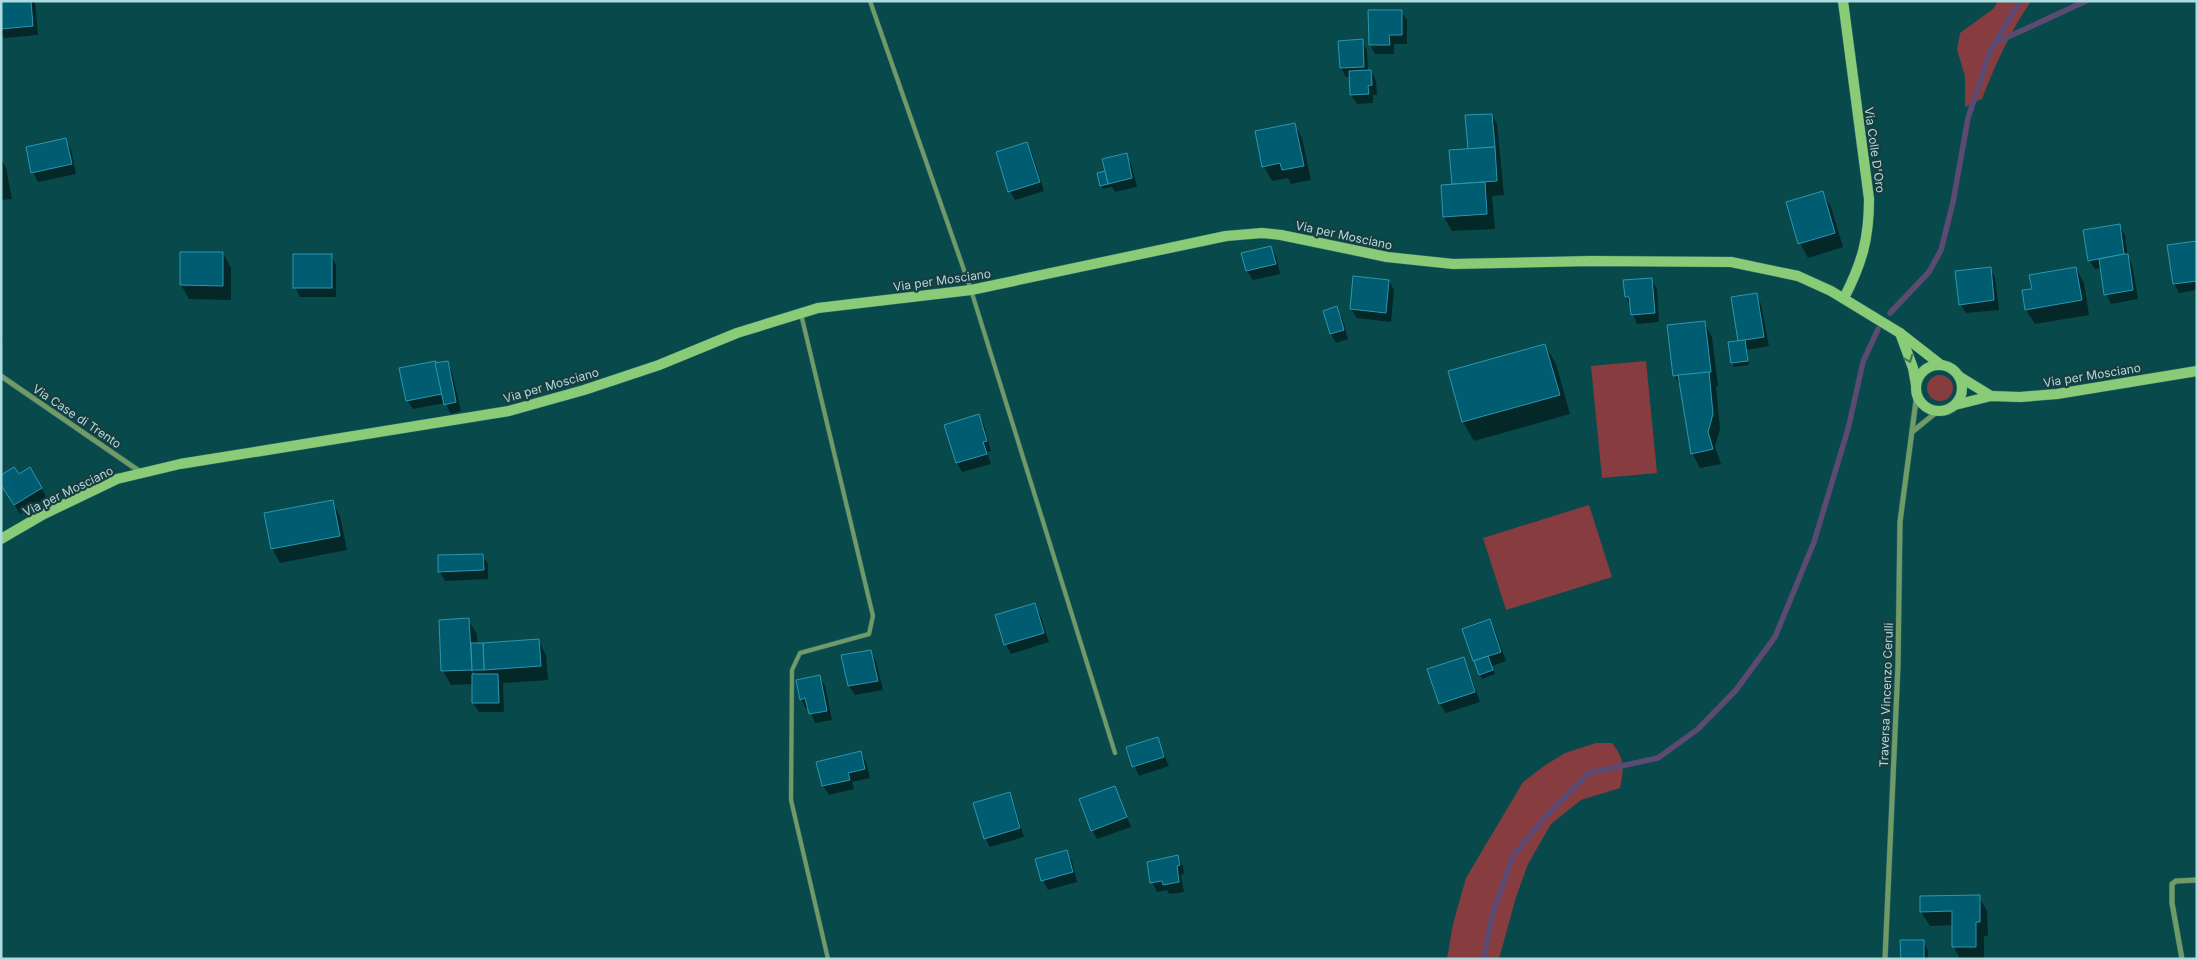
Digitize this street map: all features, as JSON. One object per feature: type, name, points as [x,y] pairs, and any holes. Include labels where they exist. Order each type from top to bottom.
[{"type":"main road","name":"Via Colle D'Oro","points":[[1842,1],[1869,199],[1869,229],[1861,260],[1844,298]]},
{"type":"main road","name":"Via per Mosciano","points":[[1,539],[44,514],[117,479],[180,464],[509,411],[594,387],[659,365],[737,333],[818,308],[971,290],[1226,236],[1262,233],[1281,235],[1386,257],[1454,264],[1591,261],[1731,262],[1798,276],[1844,298],[1900,333],[1941,365]]},
{"type":"main road","points":[[1900,333],[1913,368],[1916,389],[1924,406],[1938,412],[1955,405],[1959,401],[1963,389],[1960,377]]},
{"type":"main road","points":[[1916,389],[1922,373],[1934,366],[1941,365],[1952,369],[1960,377],[1991,396]]},
{"type":"main road","name":"Via per Mosciano","points":[[1955,405],[1991,396],[2048,395],[2197,371]]},
{"type":"street","name":"Via Case di Trento","points":[[1,376],[142,473]]},
{"type":"street","name":"Traversa Vincenzo Cerulli","points":[[1885,959],[1898,665],[1900,522],[1916,389]]},
{"type":"street","points":[[1912,432],[1938,412]]},
{"type":"street","points":[[2182,959],[2172,903],[2172,884],[2176,881],[2197,880]]},
{"type":"lane","points":[[870,1],[971,290],[1114,753]]},
{"type":"lane","points":[[800,314],[873,616],[869,634],[800,653],[792,670],[791,800],[828,959]]},
{"type":"shaded area","points":[[1998,1],[2031,1],[2004,49],[1982,99],[1965,107],[1965,76],[1957,50],[1960,33],[1993,9]]},
{"type":"shaded area","points":[[1646,361],[1657,473],[1602,478],[1591,366]]},
{"type":"shaded area","points":[[1940,375],[1949,379],[1953,388],[1949,397],[1940,401],[1931,397],[1927,388],[1931,379]]},
{"type":"shaded area","points":[[1589,505],[1612,577],[1506,610],[1483,538]]},
{"type":"shaded area","points":[[1596,743],[1612,743],[1619,754],[1623,770],[1620,788],[1581,800],[1551,824],[1528,864],[1516,897],[1499,959],[1447,959],[1453,924],[1466,878],[1523,782],[1565,753]]},
{"type":"building","points":[[1,1],[31,1],[33,26],[1,29]]},
{"type":"building","points":[[1368,10],[1402,10],[1402,35],[1389,35],[1390,45],[1369,45]]},
{"type":"building","points":[[1363,39],[1364,67],[1340,68],[1338,41]]},
{"type":"building","points":[[1371,70],[1372,85],[1368,86],[1369,94],[1350,95],[1349,71]]},
{"type":"building","points":[[1492,114],[1495,147],[1468,149],[1465,115]]},
{"type":"building","points":[[1295,123],[1304,166],[1282,170],[1280,163],[1262,167],[1255,131]]},
{"type":"building","points":[[66,138],[72,164],[31,173],[26,147]]},
{"type":"building","points":[[1027,142],[1040,182],[1008,192],[996,152]]},
{"type":"building","points":[[1495,147],[1497,181],[1452,184],[1449,150]]},
{"type":"building","points":[[1127,153],[1132,178],[1108,184],[1102,159]]},
{"type":"building","points":[[1105,171],[1108,184],[1100,186],[1097,173]]},
{"type":"building","points":[[1485,182],[1487,214],[1443,217],[1441,185]]},
{"type":"building","points":[[1823,191],[1835,233],[1798,244],[1786,202]]},
{"type":"building","points":[[2120,224],[2124,254],[2088,261],[2083,230]]},
{"type":"building","points":[[2197,241],[2197,281],[2173,284],[2167,245]]},
{"type":"building","points":[[1271,246],[1276,264],[1246,271],[1241,253]]},
{"type":"building","points":[[180,252],[223,252],[223,286],[180,285]]},
{"type":"building","points":[[293,254],[332,254],[332,288],[293,288]]},
{"type":"building","points":[[2128,254],[2133,290],[2104,295],[2099,259]]},
{"type":"building","points":[[1991,267],[1994,300],[1959,305],[1955,271]]},
{"type":"building","points":[[2076,267],[2082,300],[2025,310],[2022,290],[2032,289],[2029,275]]},
{"type":"building","points":[[1353,276],[1389,280],[1386,313],[1350,309]]},
{"type":"building","points":[[1652,278],[1655,313],[1631,315],[1629,297],[1625,297],[1623,280]]},
{"type":"building","points":[[1757,293],[1764,337],[1738,341],[1731,297]]},
{"type":"building","points":[[1337,306],[1344,330],[1330,334],[1323,311]]},
{"type":"building","points":[[1705,321],[1711,372],[1673,376],[1667,325]]},
{"type":"building","points":[[1745,340],[1748,361],[1731,363],[1728,342]]},
{"type":"building","points":[[1545,344],[1560,395],[1462,422],[1448,371]]},
{"type":"building","points":[[436,361],[442,394],[406,401],[399,368]]},
{"type":"building","points":[[448,361],[456,402],[444,405],[435,363]]},
{"type":"building","points":[[1709,372],[1713,414],[1708,432],[1713,449],[1691,454],[1678,375]]},
{"type":"building","points":[[979,414],[987,441],[983,442],[987,454],[956,463],[944,425]]},
{"type":"building","points":[[14,467],[19,474],[30,467],[42,488],[14,505],[1,485],[1,475]]},
{"type":"building","points":[[333,500],[340,536],[271,549],[264,513]]},
{"type":"building","points":[[483,554],[484,570],[438,572],[438,555]]},
{"type":"building","points":[[1035,603],[1044,633],[1004,645],[995,615]]},
{"type":"building","points":[[469,618],[472,670],[441,671],[439,620]]},
{"type":"building","points":[[1490,619],[1501,652],[1473,661],[1462,629]]},
{"type":"building","points":[[539,639],[541,666],[484,670],[483,643]]},
{"type":"building","points":[[471,643],[483,643],[484,670],[472,670]]},
{"type":"building","points":[[871,650],[878,681],[848,686],[841,655]]},
{"type":"building","points":[[1488,656],[1493,670],[1479,675],[1474,661]]},
{"type":"building","points":[[1464,657],[1475,692],[1439,704],[1427,669]]},
{"type":"building","points":[[472,674],[498,674],[499,703],[472,703]]},
{"type":"building","points":[[820,675],[827,711],[809,714],[805,698],[800,700],[796,680]]},
{"type":"building","points":[[1158,737],[1164,757],[1132,767],[1126,747]]},
{"type":"building","points":[[861,751],[865,769],[848,773],[850,780],[822,786],[816,762]]},
{"type":"building","points":[[1115,786],[1127,817],[1091,831],[1079,799]]},
{"type":"building","points":[[1010,792],[1020,828],[984,839],[973,803]]},
{"type":"building","points":[[1067,850],[1073,872],[1041,881],[1035,859]]},
{"type":"building","points":[[1178,855],[1180,865],[1177,866],[1179,882],[1163,885],[1162,881],[1150,883],[1147,862]]},
{"type":"building","points":[[1980,895],[1980,922],[1976,922],[1976,947],[1952,947],[1952,911],[1920,912],[1920,896]]},
{"type":"building","points":[[1900,940],[1924,940],[1924,959],[1901,959]]},
{"type":"waterway","points":[[1890,313],[1929,272],[1941,250],[1953,202],[1968,118],[1990,51],[2020,1]]},
{"type":"waterway","points":[[1997,42],[2086,1]]},
{"type":"waterway","points":[[1484,959],[1492,915],[1513,856],[1546,816],[1589,773],[1658,758],[1698,729],[1736,690],[1775,637],[1814,542],[1848,429],[1863,362],[1878,329]]}]
